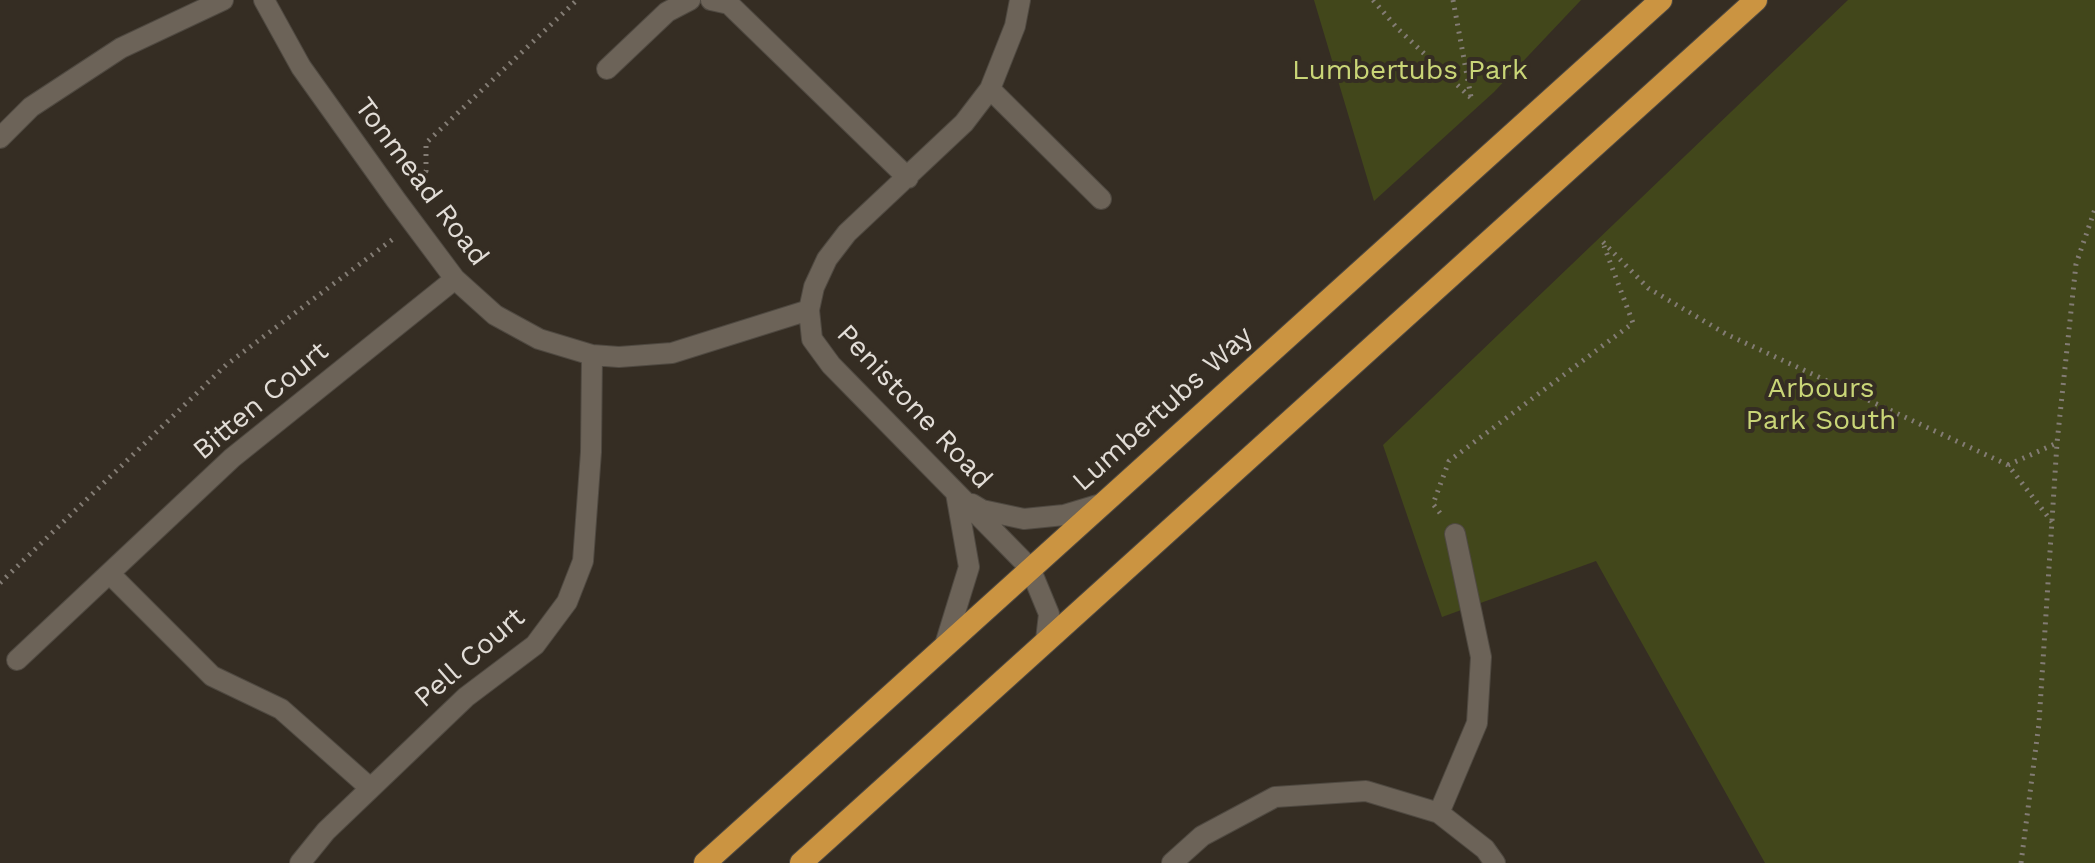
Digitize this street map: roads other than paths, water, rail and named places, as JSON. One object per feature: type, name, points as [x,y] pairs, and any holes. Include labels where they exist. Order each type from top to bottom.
[{"type":"highway","name":"Lumbertubs Way","points":[[705,863],[1661,0]]},
{"type":"highway","points":[[801,863],[1756,0]]},
{"type":"street","points":[[0,138],[31,107],[121,48],[223,0]]},
{"type":"street","name":"Tonmead Road","points":[[264,0],[301,67],[396,200],[455,279],[495,315],[539,339],[592,355],[619,357],[672,353],[809,310]]},
{"type":"street","points":[[607,69],[667,12],[690,0]]},
{"type":"street","points":[[711,0],[729,4],[908,178]]},
{"type":"street","name":"Penistone Road","points":[[1020,0],[1015,26],[990,89],[964,123],[847,233],[827,259],[814,287],[809,310],[812,339],[831,365],[1030,568]]},
{"type":"street","points":[[990,89],[1101,199]]},
{"type":"street","name":"Bitten Court","points":[[17,660],[232,458],[455,279]]},
{"type":"street","name":"Pell Court","points":[[300,863],[369,787],[466,697],[535,645],[567,602],[583,561],[591,452],[592,355]]},
{"type":"street","points":[[956,493],[982,510],[1024,519],[1064,515],[1104,503]]},
{"type":"street","points":[[944,648],[969,567],[956,493]]},
{"type":"street","points":[[1439,813],[1477,723],[1481,657],[1455,534]]},
{"type":"street","points":[[1030,568],[1049,614],[1046,640]]},
{"type":"street","points":[[110,574],[212,676],[281,709],[369,787]]},
{"type":"street","points":[[1172,863],[1202,836],[1275,797],[1366,791],[1439,813],[1485,849],[1495,863]]},
{"type":"park label","name":"Lumbertubs Park","points":[[1410,71]]},
{"type":"park label","name":"Arbours Park South","points":[[1821,405]]}]
